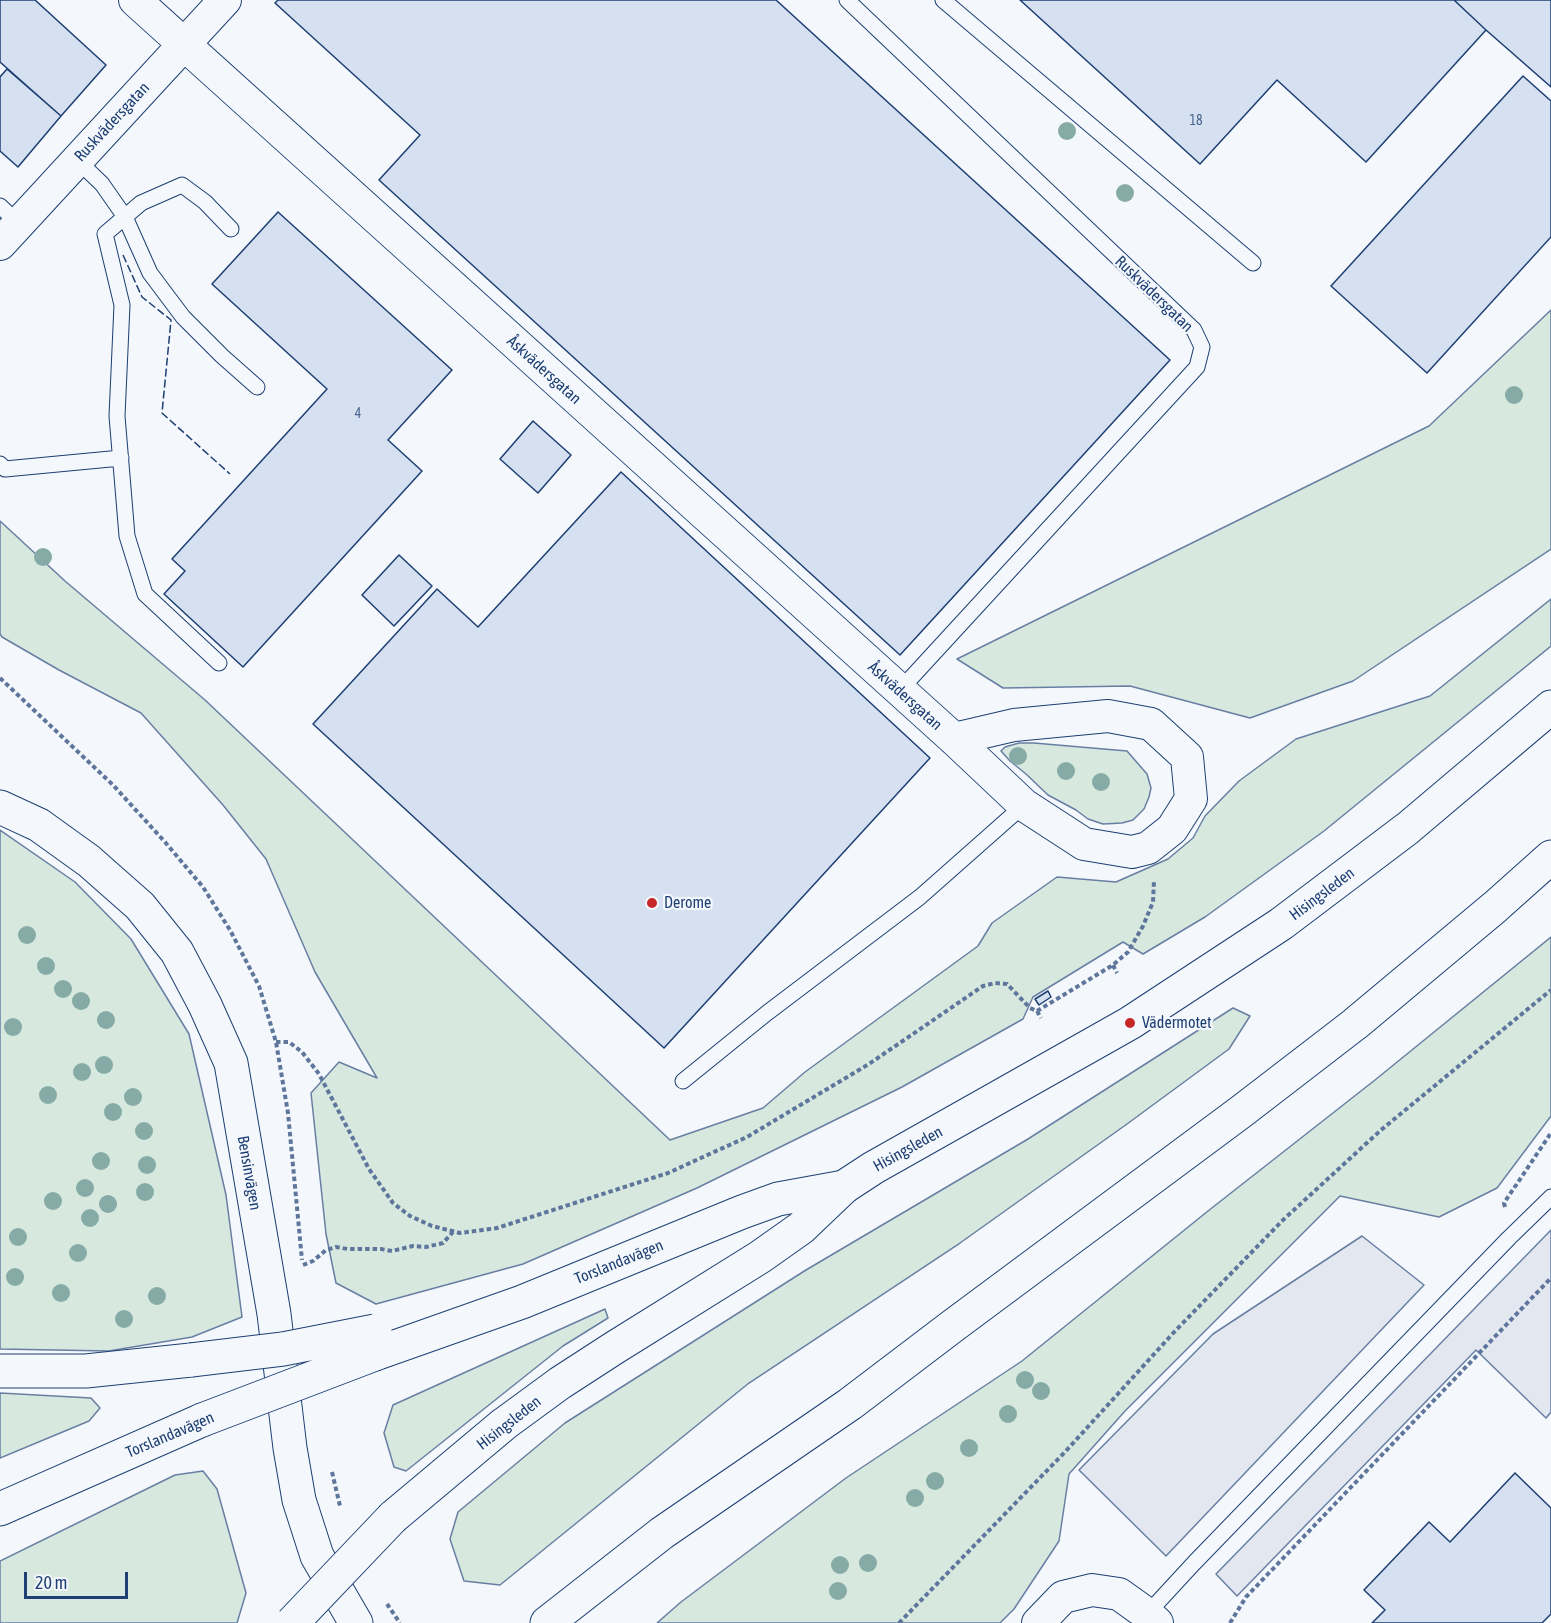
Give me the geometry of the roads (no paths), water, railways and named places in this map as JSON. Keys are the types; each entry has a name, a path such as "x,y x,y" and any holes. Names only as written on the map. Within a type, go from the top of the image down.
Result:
{"main road":[{"name":"Hisingsleden","path":"292,1623 393,1517 504,1424 560,1383 760,1257 801,1228 844,1187 873,1168 1130,1023 1281,924 1408,828 1551,707"},
{"name":"Bensinvägen","path":"0,807 39,825 89,861 140,906 177,952 205,1005 231,1063 274,1314 290,1448 299,1500 317,1556 356,1623"},
{"path":"547,1623 662,1533 850,1404 954,1324 1242,1111 1355,1024 1495,907 1551,856"},
{"name":"Torslandavägen","path":"0,1509 382,1344 522,1302 778,1199 844,1187"},
{"path":"0,1371 86,1371 283,1349 382,1344"}],"street":[{"name":"Åskvädersgatan","path":"135,0 954,739 1024,805 1084,844 1132,852 1148,848 1172,830 1191,798 1187,757 1150,724 1108,716 1014,725 954,739"},
{"name":"Ruskvädersgatan","path":"6,225 77,160 225,0"},
{"path":"1038,1623 1063,1597 1092,1590 1119,1594 1152,1618"}],"lane":[{"name":"Ruskvädersgatan","path":"847,0 1194,330 1203,347 1197,367 899,691"},
{"path":"944,0 1253,263"},
{"path":"77,160 102,184 125,217 150,273 183,317 257,387"},
{"path":"219,663 145,594 127,536 117,416 122,305 105,234 141,203 182,185 206,202 231,228"},
{"path":"0,464 5,468 121,458"},
{"path":"682,1081 767,1013 920,897 1024,805"},
{"path":"1152,1618 1194,1563 1551,1197"}],"place":[{"name":"Derome","path":"652,903"},
{"name":"Vädermotet","path":"1130,1023"}]}
